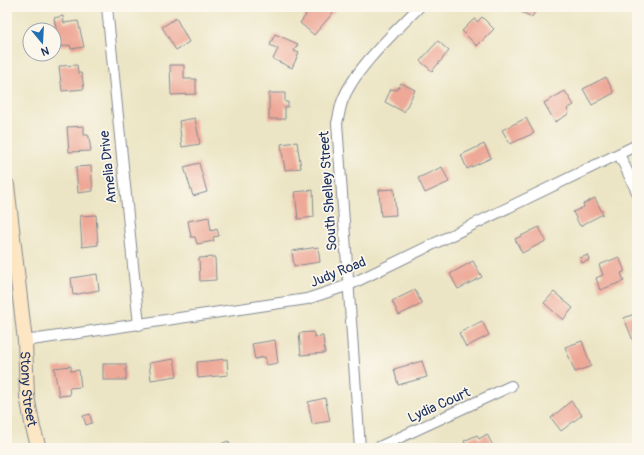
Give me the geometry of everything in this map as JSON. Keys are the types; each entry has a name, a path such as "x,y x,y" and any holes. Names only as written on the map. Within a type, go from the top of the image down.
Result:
{"street":[{"name":"Amelia Drive","path":"107,7 139,325"},
{"name":"South Shelley Street","path":"360,448 337,123 342,102 354,80 381,47 419,7"},
{"name":"Judy Road","path":"25,341 277,305 307,299 349,285 637,145"},
{"path":"620,154 637,192"},
{"name":"Stony Street","path":"7,185 25,341 27,396 33,428 39,448"},
{"name":"Lydia Court","path":"377,448 511,386"}],"building":[{"path":"306,7 337,8 314,35 300,23 306,15 302,12"},
{"path":"521,7 538,7 532,17 519,11"},
{"path":"63,16 64,23 78,21 84,47 71,49 70,45 62,47 62,22 55,22 54,18"},
{"path":"482,17 494,29 477,46 462,31 472,21 475,19 477,22"},
{"path":"176,18 189,42 176,50 162,27"},
{"path":"275,34 298,44 294,51 299,53 292,68 273,59 278,49 270,45"},
{"path":"438,41 449,51 432,71 420,61"},
{"path":"77,65 78,73 81,73 82,75 84,89 62,91 59,66"},
{"path":"170,65 184,65 184,79 196,79 196,94 171,95"},
{"path":"606,77 614,93 592,105 583,89"},
{"path":"401,83 415,90 404,112 385,102 391,89 397,90"},
{"path":"565,91 574,105 567,109 569,112 567,115 555,122 544,103"},
{"path":"269,93 285,93 285,102 288,102 288,107 285,107 285,119 269,119"},
{"path":"195,118 200,144 182,147 179,121"},
{"path":"526,118 534,133 510,144 502,130"},
{"path":"84,126 84,135 88,135 89,137 91,151 69,152 67,127"},
{"path":"297,142 301,168 285,170 281,144"},
{"path":"484,144 491,158 467,169 461,155"},
{"path":"199,163 207,192 193,196 184,167"},
{"path":"91,166 93,191 78,193 76,167"},
{"path":"442,167 449,182 425,193 418,178"},
{"path":"394,189 396,215 381,216 379,190"},
{"path":"313,190 314,217 298,219 295,192"},
{"path":"595,198 603,214 580,226 573,212 584,207 583,204"},
{"path":"96,215 98,245 82,247 80,216"},
{"path":"209,217 211,231 217,229 219,236 213,237 214,241 197,244 195,237 191,237 188,221"},
{"path":"539,227 546,241 522,253 515,239"},
{"path":"318,247 320,262 294,266 292,251"},
{"path":"588,255 590,260 582,263 580,258"},
{"path":"215,257 216,280 200,281 199,258"},
{"path":"619,257 624,269 624,272 621,273 624,281 600,290 596,278 603,275 599,265"},
{"path":"473,261 482,277 458,289 450,274"},
{"path":"97,274 99,290 73,295 71,278"},
{"path":"415,290 422,304 399,315 392,301"},
{"path":"554,292 573,308 563,320 544,303"},
{"path":"637,313 637,342 634,343 624,318"},
{"path":"482,321 489,335 466,347 459,333"},
{"path":"313,332 315,337 323,336 325,353 301,355 299,333"},
{"path":"275,340 278,363 266,365 265,357 255,359 252,344"},
{"path":"582,341 591,366 575,372 565,347"},
{"path":"174,359 177,376 151,380 149,363"},
{"path":"227,359 228,375 198,378 197,362"},
{"path":"422,361 427,377 398,385 394,369"},
{"path":"103,364 126,364 126,380 103,380"},
{"path":"71,366 71,371 79,370 81,387 69,388 70,395 59,396 54,368"},
{"path":"325,398 330,421 312,424 308,402"},
{"path":"571,401 582,415 561,431 551,418"},
{"path":"90,414 92,423 86,425 83,416"},
{"path":"487,434 494,448 467,448 464,441 477,435 479,439"},
{"path":"228,441 232,448 224,448 221,444"}]}
